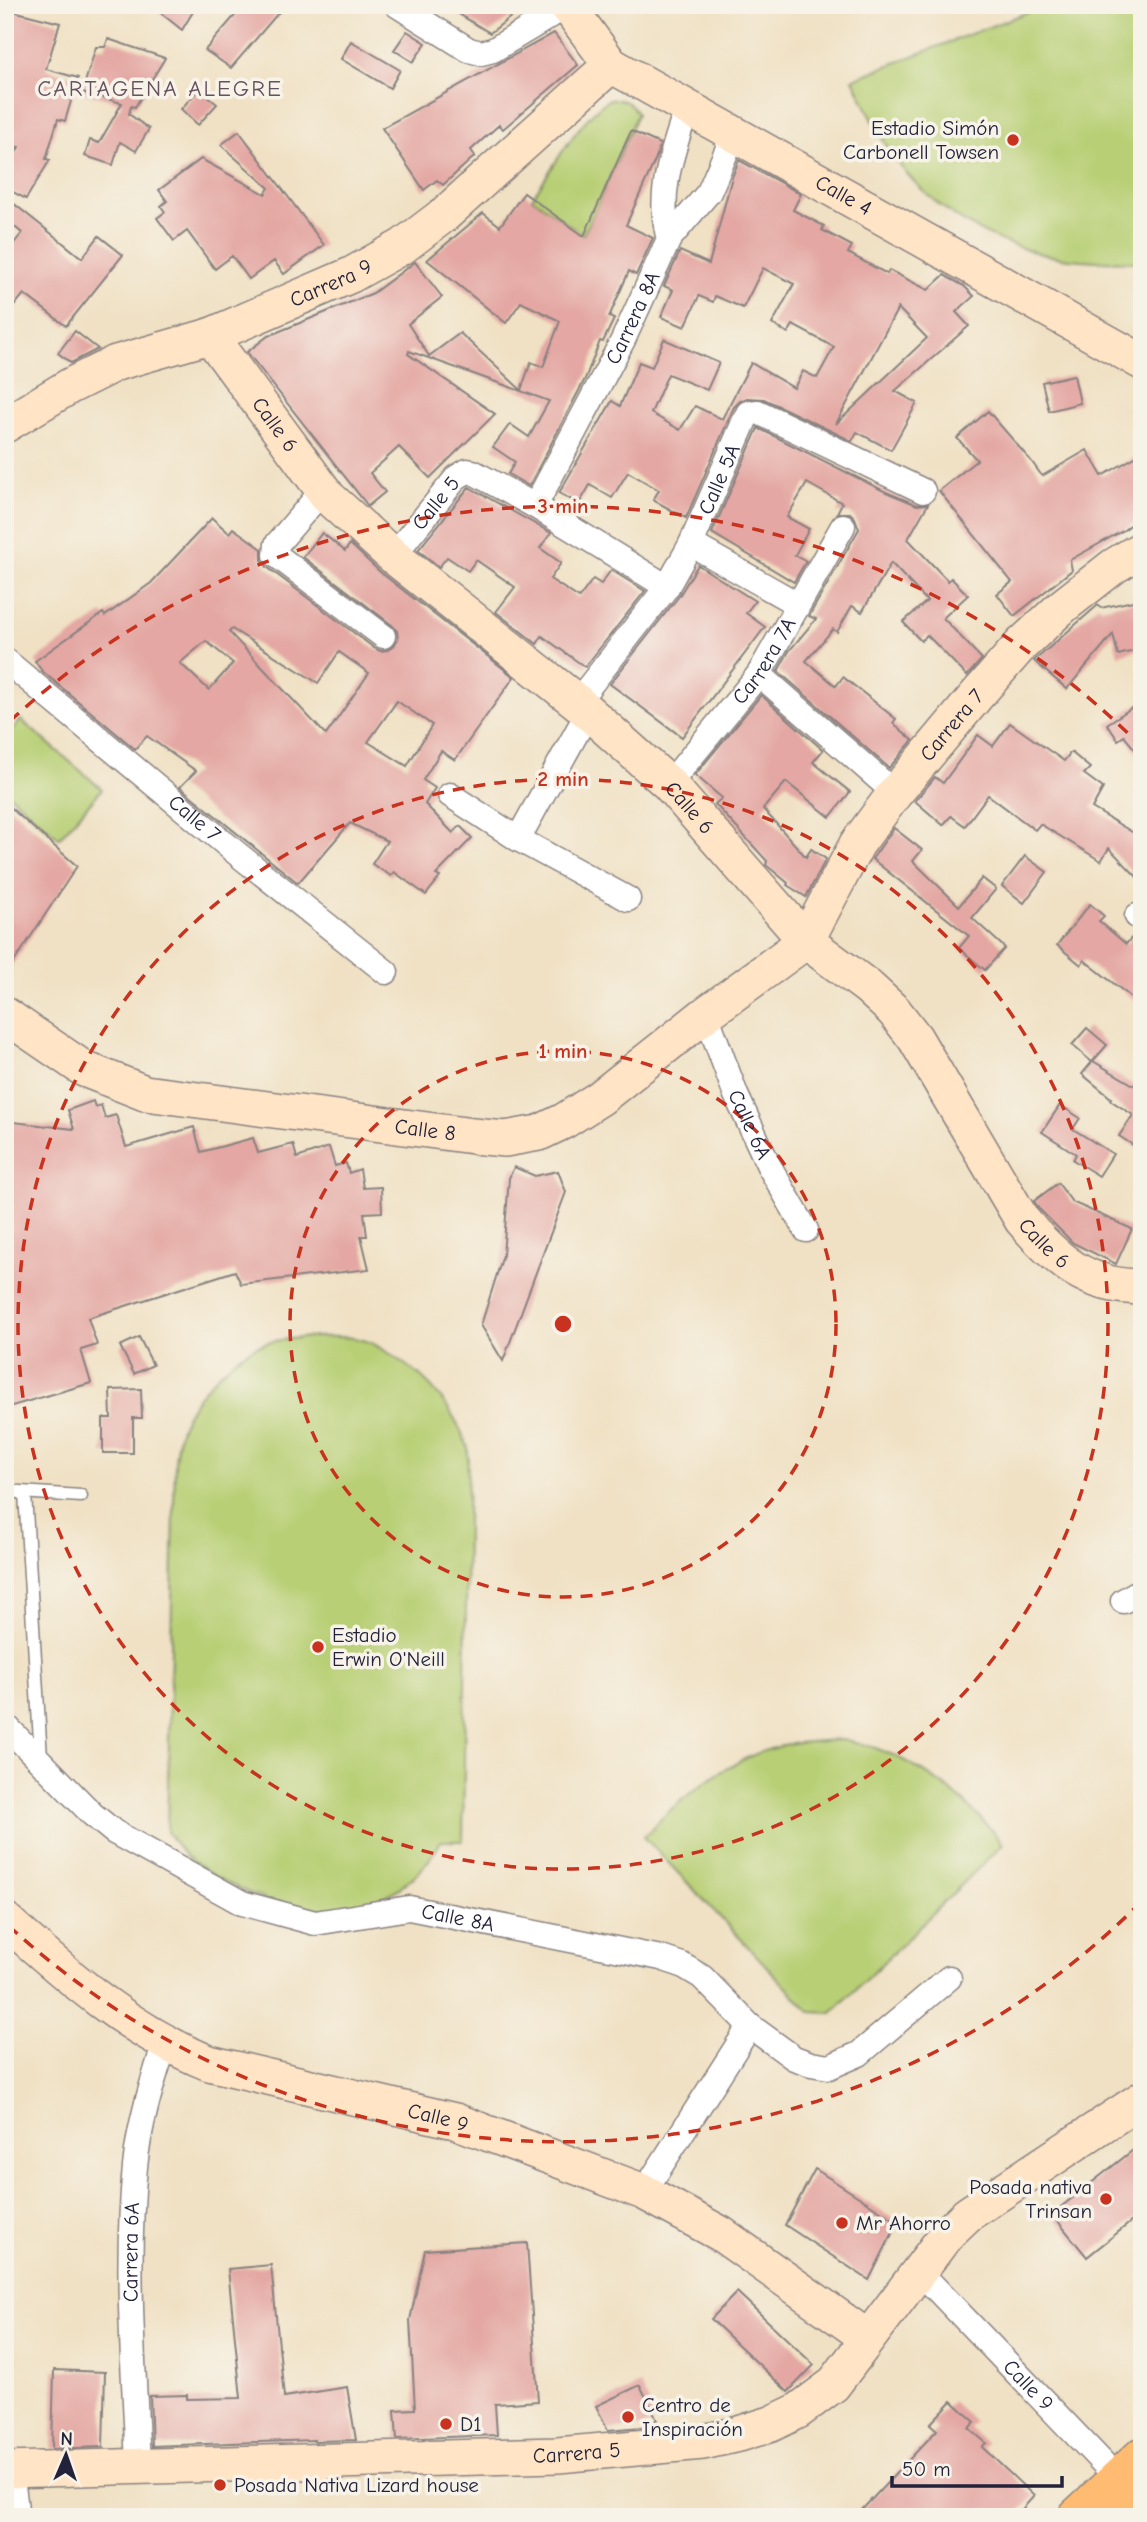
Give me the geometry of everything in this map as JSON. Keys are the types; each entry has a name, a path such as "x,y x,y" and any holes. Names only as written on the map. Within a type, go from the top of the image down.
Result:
{"highway":[{"path":"1077,2517 1132,2489"}],"street":[{"path":"397,5 469,50 481,53 493,50 567,6"},
{"name":"Calle 4","path":"567,6 611,65 1142,362"},
{"name":"Carrera 9","path":"5,425 70,386 116,363 210,336 351,275 403,246 445,215 611,65"},
{"path":"669,239 663,206 666,179 687,108"},
{"name":"Carrera 8A","path":"535,506 623,340 669,239 709,192 734,134"},
{"name":"Calle 6","path":"210,336 329,498 393,556 582,707 669,784 806,941 868,987 894,1011 915,1038 1022,1220 1042,1243 1061,1262 1094,1280 1142,1287"},
{"name":"Calle 5A","path":"518,839 582,707 667,587 691,544 745,417 752,411 758,412 923,491"},
{"name":"Calle 5","path":"393,556 457,477 467,471 479,474 535,506 667,587"},
{"path":"323,490 277,544 276,555 383,636"},
{"name":"Carrera 7A","path":"669,784 759,674 843,526"},
{"path":"691,544 797,604"},
{"name":"Carrera 7","path":"806,941 857,844 895,793 1021,645 1063,606 1114,566 1142,549"},
{"name":"Calle 7","path":"5,660 240,856 386,972"},
{"path":"759,674 895,793"},
{"path":"450,796 518,839 628,899"},
{"name":"Calle 8","path":"5,1015 84,1069 145,1093 505,1139 539,1133 600,1098 706,1014 806,941"},
{"name":"Calle 6A","path":"706,1014 752,1131 806,1230"},
{"name":"Calle 8A","path":"5,1725 92,1814 114,1832 242,1903 315,1923 409,1908 661,1958 702,1976 750,2026 794,2058 811,2064 829,2067 859,2054 949,1978"},
{"name":"Calle 9","path":"5,1920 67,1976 120,2016 165,2043 209,2063 455,2121 644,2192 720,2234 868,2338"},
{"path":"644,2192 750,2026"},
{"name":"Carrera 6A","path":"138,2466 130,2246 135,2165 151,2086 165,2043"},
{"name":"Carrera 5","path":"8,2470 558,2455 703,2442 771,2424 798,2411 833,2385 947,2234 968,2214 1142,2099"},
{"name":"Calle 9","path":"919,2272 1132,2489"},
{"path":"8,2470 17,2517"}],"lane":[{"path":"5,1491 81,1496"},
{"path":"25,1493 42,1763"}],"green space":[{"name":"Estadio Simón Carbonell Towsen","path":"1046,5 1142,5 1142,262 1082,260 1038,253 969,225 929,196 895,159 853,79"},
{"path":"609,99 626,102 637,114 583,235 532,198 576,132"},
{"path":"21,720 102,789 59,838 5,791 5,738"},
{"name":"Estadio Erwin O'Neill","path":"309,1337 363,1340 409,1367 440,1397 456,1421 468,1448 463,1841 441,1841 428,1861 395,1891 376,1900 333,1909 283,1906 232,1885 187,1857 167,1832 175,1461 179,1434 202,1393 240,1356 266,1343"},
{"path":"846,1740 891,1754 934,1778 971,1809 1003,1844 832,2013 810,2012 644,1837 690,1793 748,1758 767,1750 794,1744"}],"building":[{"path":"151,5 197,5 182,30"},
{"path":"244,5 285,5 231,68 205,50"},
{"path":"444,5 526,5 490,33"},
{"path":"5,9 60,23 46,69 78,78 65,121 58,119 46,159 50,160 26,199 5,188 5,173 19,147 5,146"},
{"path":"407,31 426,43 413,62 394,50"},
{"path":"554,33 578,65 503,129 499,125 471,150 475,156 443,185 437,180 424,190 382,128"},
{"path":"108,39 165,58 135,107 131,106 129,114 149,129 136,151 120,142 113,165 85,156 90,140 99,143 122,103 82,92 96,47 105,47"},
{"path":"351,41 400,70 390,88 341,59"},
{"path":"199,89 217,104 198,125 181,109"},
{"path":"239,131 324,245 284,274 274,261 249,279 232,256 215,269 187,231 174,241 157,218 165,212 161,206 167,201 159,190 201,159 265,194 269,188 221,145"},
{"path":"631,131 660,144 626,225 653,238 636,275 629,271 609,317 614,319 603,342 600,341 585,379 529,486 508,474 515,462 493,447 510,424 529,437 549,401 409,351 408,354 495,414 430,478 399,447 370,473 385,492 368,506 247,352 268,336 373,293 415,262 442,297 408,324 429,356 460,333 521,390 531,362 543,367 560,321 521,302 506,323 427,260 483,213 500,226 524,193 584,236"},
{"path":"739,160 801,194 793,210 824,226 822,230 852,246 848,253 887,274 889,270 928,290 944,275 964,286 974,296 956,312 969,326 895,391 917,403 891,450 857,432 852,441 764,399 747,398 734,407 686,518 653,500 659,490 628,472 612,498 590,485 579,504 559,493 612,401 620,406 639,362 652,367 664,339 719,363 707,390 668,374 651,413 680,430 695,406 722,419 751,363 794,388 803,371 817,378 834,347 793,325 788,333 772,324 794,284 763,268 743,308 715,296 713,302 699,296 685,327 661,317 673,290 664,286 680,251 709,264","holes":["898,308 927,338 836,424"]},
{"path":"13,203 82,258 99,236 123,255 66,326 24,294 5,317 5,255 22,233 5,219 5,212"},
{"path":"75,331 98,349 71,363 58,353"},
{"path":"1074,375 1080,403 1049,411 1042,382"},
{"path":"988,411 1042,476 1087,450 1102,476 1142,453 1142,516 1124,530 1070,560 1072,570 1014,616 997,594 1012,582 939,491 977,460 957,438"},
{"path":"758,428 886,492 917,505 928,504 908,539 948,581 951,578 968,595 943,618 982,659 967,676 927,635 921,641 903,622 927,601 891,563 862,612 852,606 837,632 833,629 806,661 836,686 843,677 896,719 893,723 913,740 889,768 778,671 789,651 816,619 809,616 859,529 855,518 850,513 837,513 842,503 807,483 787,517 809,529 795,555 806,561 794,582 712,533"},
{"path":"469,487 551,533 540,548 561,563 550,579 579,598 593,579 601,584 611,570 645,591 585,667 542,636 537,644 496,612 515,587 476,560 468,571 447,557 439,567 418,550"},
{"path":"212,518 229,533 233,528 262,549 262,560 267,567 374,648 380,651 388,650 398,639 397,631 392,625 303,557 322,533 345,551 350,544 380,572 514,677 455,760 441,751 423,780 435,788 425,804 453,833 460,826 472,838 436,875 440,877 426,895 394,872 391,876 372,864 387,841 350,823 298,883 180,787 196,771 147,736 135,749 42,671 35,661 151,583","holes":["232,629 318,683 339,652 369,673 326,735 229,632","206,641 233,663 209,690 180,663","397,701 432,725 407,766 368,742"]},
{"path":"698,565 755,601 746,613 765,627 682,737 610,684 679,596"},
{"path":"1142,599 1142,619 1138,620 1142,649 1118,655 1113,634 1067,689 1034,661 1098,605 1101,608"},
{"path":"761,695 823,750 813,762 850,792 830,817 786,782 763,809 806,857 811,849 826,859 806,897 787,885 788,883 766,865 767,861 715,804 722,798 695,775"},
{"path":"1142,701 1142,758 1124,736 1118,740 1107,724"},
{"path":"1010,723 1064,761 1071,752 1090,768 1084,774 1103,788 1092,808 1142,838 1142,882 1109,848 1101,861 1040,824 1035,830 988,795 965,826 951,816 943,825 915,801 935,777 943,783 978,735 993,746"},
{"path":"5,803 77,866 5,976"},
{"path":"894,828 922,850 913,861 959,906 982,878 996,889 972,918 1005,948 985,970 959,948 969,936 872,859"},
{"path":"1025,856 1047,872 1024,903 1002,886"},
{"path":"1090,904 1104,916 1099,921 1126,944 1142,930 1142,1006 1084,960 1081,965 1057,945"},
{"path":"1087,1028 1107,1045 1093,1061 1142,1090 1142,1151 1119,1136 1133,1115 1110,1100 1111,1098 1082,1074 1092,1062 1072,1045"},
{"path":"93,1101 95,1107 101,1105 105,1118 116,1115 126,1147 194,1127 201,1152 253,1138 258,1153 293,1144 297,1158 329,1147 335,1166 346,1163 349,1173 360,1169 363,1188 381,1187 382,1212 364,1213 367,1236 361,1236 369,1269 241,1284 235,1271 88,1318 97,1345 81,1350 91,1383 5,1408 5,1121 74,1129 68,1110"},
{"path":"1060,1105 1080,1118 1073,1129 1113,1154 1099,1176 1073,1160 1076,1154 1042,1132"},
{"path":"514,1167 535,1176 558,1171 566,1192 503,1361 481,1325 503,1255 509,1178"},
{"path":"1058,1183 1072,1202 1132,1229 1116,1264 1073,1243 1038,1208 1034,1201"},
{"path":"139,1337 153,1365 134,1374 120,1346"},
{"path":"141,1389 142,1418 133,1418 133,1453 103,1453 103,1418 111,1418 110,1390"},
{"path":"1142,2143 1142,2213 1087,2257 1052,2214"},
{"name":"Mr Ahorro","path":"815,2169 898,2222 869,2280 785,2225"},
{"path":"527,2243 538,2401 495,2404 497,2435 397,2439 395,2410 415,2409 410,2320 425,2250"},
{"path":"271,2265 284,2397 347,2387 356,2440 152,2446 150,2396 187,2395 187,2399 241,2398 228,2269"},
{"path":"737,2292 814,2365 788,2392 711,2319"},
{"path":"54,2370 105,2372 103,2447 52,2449"},
{"path":"640,2385 657,2420 642,2427 608,2430 596,2406"},
{"path":"952,2401 975,2422 969,2428 986,2443 982,2447 1034,2496 1015,2517 855,2517 937,2430 930,2424"}],"place":[{"name":"Estadio Simón Carbonell Towsen","path":"1013,140"},
{"name":"Estadio Erwin O'Neill","path":"318,1647"},
{"name":"Posada nativa Trinsan","path":"1106,2199"},
{"name":"Mr Ahorro","path":"842,2223"},
{"name":"Centro de Inspiración","path":"628,2417"},
{"name":"D1","path":"446,2424"},
{"name":"Posada Nativa Lizard house","path":"220,2485"}],"district":[{"name":"CARTAGENA ALEGRE","path":"160,88"}]}
